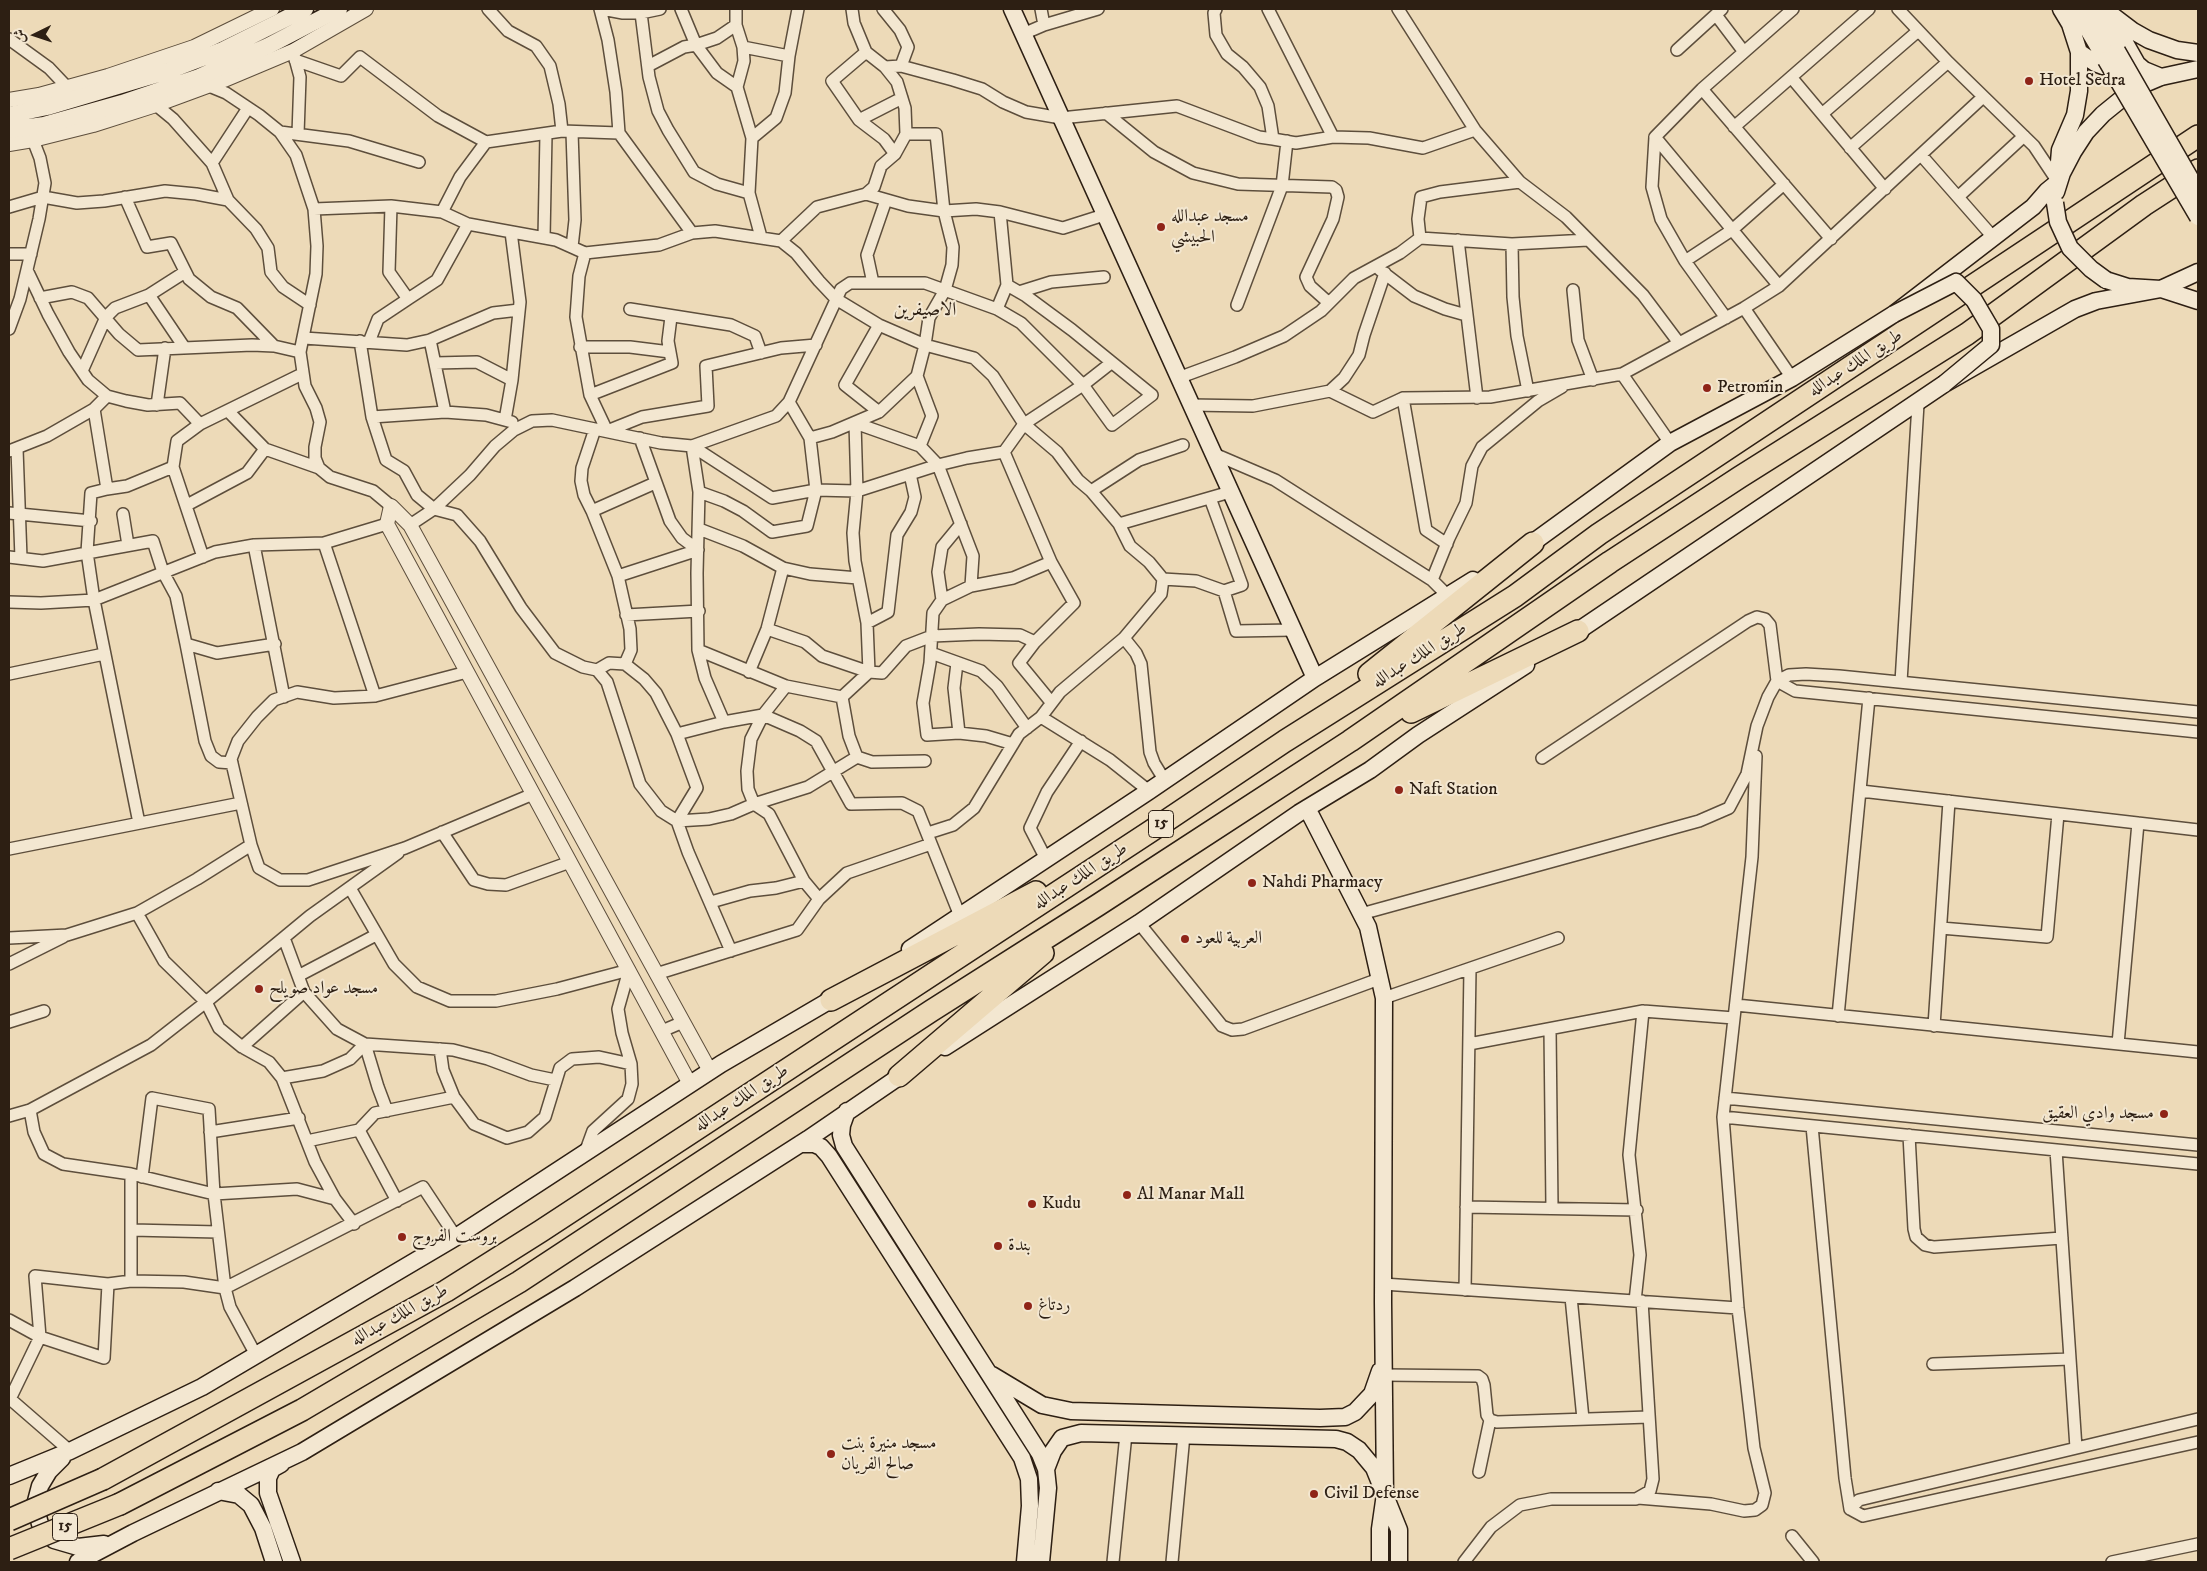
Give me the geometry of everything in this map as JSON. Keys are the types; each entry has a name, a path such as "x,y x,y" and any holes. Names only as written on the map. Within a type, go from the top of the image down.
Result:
{"highway":[{"name":"طريق الملك عبدالله","path":"9,1520 103,1478 446,1291 1151,832 1285,741 1515,596 1599,534 2198,136"},
{"name":"طريق الملك عبدالله","path":"9,1549 120,1504 302,1410 519,1282 931,1010 1098,905 1350,741 1618,556 1967,334 2144,205 2198,170"},
{"path":"1285,741 1533,544"},
{"path":"1350,741 1578,631"},
{"path":"832,1000 1151,832"},
{"path":"899,1076 1098,905"}],"main road":[{"path":"9,130 44,125 119,96 168,72 223,50 305,9"},
{"path":"9,115 119,96 199,77 268,46 339,9"},
{"path":"1012,9 1315,678"},
{"path":"2061,9 2070,24 2079,52 2078,103 2060,150 2058,162 2060,177 2055,203 2058,222 2070,248 2091,269 2106,280 2128,287 2161,289 2198,301"},
{"path":"2076,9 2111,56 2198,192"},
{"path":"2102,10 2111,56 2198,217"},
{"path":"2102,10 2118,29 2137,64 2144,70 2161,77"},
{"path":"2102,10 2149,40 2176,50 2198,53"},
{"path":"2079,52 2095,63 2103,66 2110,64 2118,58 2120,52 2118,29"},
{"path":"1894,314 2033,206 2060,177 2086,132 2103,114 2135,88 2161,77 2198,69"},
{"path":"1944,384 2075,309 2096,301 2161,289 2198,272"},
{"path":"9,1476 70,1451 202,1387 456,1237 710,1071 796,1019 832,1000 1149,791 1315,678 1533,544 1670,443 1792,378 1894,314 1956,282 1974,300 1991,329 1991,344 1918,404 1578,631 1418,735 1370,770 1307,808 1139,922 899,1076 800,1144 575,1288 272,1469 268,1478 268,1493 292,1562"},
{"path":"1307,808 1368,927 1384,998 1383,1284 1385,1494 1380,1529 1380,1562"},
{"path":"847,1111 841,1135 844,1146 1040,1454 1046,1470 1048,1488 1041,1562"},
{"path":"800,1144 814,1144 821,1147 830,1156 1022,1458 1029,1479 1030,1506 1025,1562"},
{"path":"987,1372 1042,1405 1071,1411 1344,1417 1355,1412 1372,1394 1384,1367"},
{"path":"1046,1470 1053,1451 1062,1438 1081,1433 1336,1438 1347,1442 1364,1456 1374,1468 1399,1530 1399,1562"},
{"path":"70,1451 49,1471 40,1486 35,1505 40,1524 54,1540 78,1547 112,1544"},
{"path":"78,1562 218,1491 302,1452"},
{"path":"218,1491 239,1495 251,1504 263,1528 274,1562"}],"street":[{"path":"9,144 93,125 156,105 294,56 366,9"},
{"path":"488,9 508,31 536,46 550,66 567,132 575,220 572,247"},
{"path":"660,9 623,13 601,9 616,92 619,133 692,233"},
{"path":"681,9 696,45 717,73 737,87"},
{"path":"736,9 736,25 744,47 744,62 737,87 752,138 749,193 761,237"},
{"path":"752,138 776,118 785,93 789,56 798,9"},
{"path":"781,241 817,207 866,194 874,187 881,166 895,154 906,134 905,108 897,82 885,67 866,52 854,23 852,9"},
{"path":"883,9 900,30 908,47 901,66"},
{"path":"1042,9 1044,25"},
{"path":"1023,34 1044,25 1098,9"},
{"path":"1216,9 1214,13 1216,35 1227,54 1243,67 1260,87 1268,106 1273,139"},
{"path":"1268,9 1333,137"},
{"path":"1734,126 1869,9"},
{"path":"1898,9 1948,62 2034,146 2060,177"},
{"path":"9,100 68,87 194,47 267,10"},
{"path":"1402,10 1475,130 1520,182 1566,218 1643,295 1679,343"},
{"path":"1726,318 1686,261 1661,219 1652,187 1655,137 1702,89 1788,10"},
{"path":"641,12 648,66 658,112 694,172 717,184 749,193"},
{"path":"1677,50 1719,12 1744,52"},
{"path":"648,66 684,46 696,45 717,38 736,25"},
{"path":"1822,114 1918,31"},
{"path":"9,39 49,68 68,87"},
{"path":"744,47 789,56"},
{"path":"866,52 832,81 859,120 884,138 895,154"},
{"path":"294,56 300,77 298,134"},
{"path":"294,56 341,76 360,57 438,116 486,142 567,132 619,133"},
{"path":"1850,148 1948,62"},
{"path":"885,67 901,66 982,89 1003,102 1026,112 1060,118 1177,106 1259,137 1296,143 1333,137 1369,138 1423,148 1475,130"},
{"path":"1791,77 1885,189"},
{"path":"209,86 248,108 280,132 296,154 314,209 317,246 316,274 300,352 305,386 316,408 320,422 315,448 315,458 319,468"},
{"path":"1702,89 1831,239"},
{"path":"1330,391 1373,412 1403,398 1477,398 1622,374 1744,308 1779,286 1984,97"},
{"path":"859,120 902,98"},
{"path":"156,105 173,119 212,163 228,200 260,236 268,248 271,272 283,287 310,305"},
{"path":"212,163 248,108"},
{"path":"1106,112 1154,152 1193,173 1238,184 1325,186 1336,190 1338,197 1333,219 1306,277 1310,286 1329,303"},
{"path":"280,132 349,141 419,162"},
{"path":"544,238 546,134"},
{"path":"810,438 832,432 879,412 917,376 925,345 929,318 945,290 952,265 953,247 944,211 936,134 906,134"},
{"path":"1958,197 2024,136"},
{"path":"1655,137 1779,286"},
{"path":"9,330 20,299 45,183 40,158 33,140"},
{"path":"1237,305 1282,186 1287,141"},
{"path":"442,212 460,177 486,142"},
{"path":"1921,155 1994,237"},
{"path":"1420,238 1418,219 1421,197 1440,192 1520,182"},
{"path":"1686,261 1732,230 1784,184"},
{"path":"9,207 43,197 77,203 165,191 228,200"},
{"path":"866,194 908,206 944,211 976,209 1000,212 1063,228 1104,215"},
{"path":"126,197 147,247 171,243 189,280 211,297 237,308 274,346"},
{"path":"873,284 867,255 886,200"},
{"path":"314,209 391,206 442,212 468,224 556,240 585,253 659,245 692,233 715,231 781,241 796,253 818,281 836,299 879,325 925,345 974,358 993,376 1024,424 1057,452 1078,480 1091,491 1119,524 1130,546 1149,562 1163,579 1196,581 1224,591 1242,585 1210,498"},
{"path":"391,206 389,272 408,299"},
{"path":"997,309 1007,285 1000,212"},
{"path":"468,224 437,280 378,319 364,341 372,417 386,460 404,471 417,495 434,509 457,515 480,541 521,608 555,653 583,667 597,670 607,682 640,784 661,811 677,821 708,819 731,814 754,804 808,787 857,757"},
{"path":"505,420 512,380 519,310 518,281 511,232"},
{"path":"1178,378 1284,336 1321,311 1354,278 1400,253 1420,238 1512,244 1588,240"},
{"path":"1458,240 1477,398"},
{"path":"1512,244 1516,336 1528,391"},
{"path":"585,253 579,276 576,317 590,395 607,431"},
{"path":"9,254 31,254"},
{"path":"1375,266 1414,296 1445,309 1466,315"},
{"path":"27,270 69,352 88,380 106,396 148,405 180,403 200,424"},
{"path":"82,371 106,317 115,308 149,295 185,272"},
{"path":"1190,405 1253,406 1330,391 1344,378 1360,355 1364,335 1385,273"},
{"path":"1019,292 1051,282 1104,277"},
{"path":"692,446 776,416 790,402 841,289 850,283 925,283 997,309 1021,323 1082,385 1112,425 1152,395 1072,330 1007,285"},
{"path":"1573,290 1578,340 1593,380"},
{"path":"40,298 72,292 88,298 119,334 138,350 184,347 274,346 300,352"},
{"path":"149,295 184,347"},
{"path":"1744,308 1792,378"},
{"path":"630,309 731,325 755,336 761,353"},
{"path":"304,338 407,345 430,340 493,313 519,310"},
{"path":"590,395 672,363 668,341 671,317"},
{"path":"879,325 845,385 879,412"},
{"path":"430,340 445,412"},
{"path":"607,431 642,417 708,406 706,366 781,348 816,344"},
{"path":"580,347 630,346 670,352"},
{"path":"157,404 164,348"},
{"path":"435,363 477,362 512,380"},
{"path":"410,525 434,509 470,475 495,446 514,430 532,422 552,420 640,438 692,446 772,498 816,490 857,491 938,465 1004,452 1024,424 1082,385 1111,362"},
{"path":"203,557 173,467 177,441 200,424 302,374"},
{"path":"1622,374 1670,443"},
{"path":"917,376 932,416 920,446"},
{"path":"1432,580 1466,503 1472,466 1482,447 1538,401 1567,384"},
{"path":"21,558 14,513 13,450 47,436 94,409 106,396"},
{"path":"1403,398 1426,530 1447,544"},
{"path":"699,492 724,501 743,511 772,532 807,526 816,490 810,438 790,402"},
{"path":"1901,682 1918,404"},
{"path":"94,409 107,489"},
{"path":"228,411 265,449 319,468 330,477 373,491 410,525 710,1071"},
{"path":"372,417 445,412 486,415 523,425"},
{"path":"855,423 920,446 938,465 973,556 971,586"},
{"path":"842,697 869,672 867,623 858,578 852,532 857,491 855,423"},
{"path":"595,429 582,468 581,480 584,496 618,576 631,650 625,664"},
{"path":"640,438 670,521 682,538 698,550"},
{"path":"1091,491 1139,460 1183,444"},
{"path":"692,446 699,492 698,650 705,678 724,722"},
{"path":"187,505 247,473 265,449"},
{"path":"1004,452 1051,562 1074,603 1035,642 1020,663 1051,702"},
{"path":"1212,454 1275,480 1432,580 1448,596"},
{"path":"139,823 104,654 87,552 91,521 91,493 127,486 173,467"},
{"path":"867,623 888,612 897,535 911,512 915,497 910,474"},
{"path":"592,511 655,483"},
{"path":"1119,524 1230,492"},
{"path":"391,506 387,524 690,1084"},
{"path":"14,513 91,521"},
{"path":"124,514 128,545"},
{"path":"9,602 42,603 94,600 215,552 254,545 324,543 387,524"},
{"path":"942,600 938,572 942,547 961,524"},
{"path":"699,528 743,546 783,568 810,574 858,578"},
{"path":"9,557 43,561 154,541 163,572 176,596 205,740 211,756 219,762 232,763"},
{"path":"324,543 375,696"},
{"path":"254,545 284,697"},
{"path":"618,576 698,550"},
{"path":"1013,744 986,736 959,733 927,735 923,703 931,653 933,613 942,600 971,586 1013,578 1051,562"},
{"path":"749,672 767,629 783,568"},
{"path":"928,833 953,825 974,808 1019,734 1041,717 1060,692 1124,638 1161,594 1163,579"},
{"path":"1224,591 1236,631 1293,630"},
{"path":"626,614 699,610"},
{"path":"1542,758 1748,621 1757,617 1765,619 1770,625 1777,681"},
{"path":"767,629 805,642 822,656 869,672 882,673 906,646 932,636 1020,635 1035,642"},
{"path":"1124,638 1136,653 1141,664 1150,752 1154,764 1165,780"},
{"path":"186,644 217,653 274,644"},
{"path":"698,650 786,686 842,697"},
{"path":"931,653 981,671 997,686 1027,728"},
{"path":"9,674 104,654"},
{"path":"597,670 610,663 625,664 644,679 656,692 677,734 696,788 677,821 688,852 731,951"},
{"path":"957,663 954,688 959,733"},
{"path":"467,672 375,696 334,698 297,692 274,700 257,717 238,741 231,759 251,845 259,868 280,880 308,880 405,848 534,794"},
{"path":"1361,914 1699,821 1729,808 1747,774 1758,726 1768,697 1777,681 1789,675 1806,674 1901,682 2198,712"},
{"path":"1777,681 1795,691 2198,732"},
{"path":"786,686 763,715 751,739 747,771 748,789 754,804 769,814 804,881 819,898"},
{"path":"842,697 849,736 857,757"},
{"path":"1838,1016 1869,698"},
{"path":"677,734 724,722 763,715 800,731 816,741 851,804 902,803 918,811 960,916"},
{"path":"1041,717 1110,760 1149,791"},
{"path":"1464,1562 1491,1527 1520,1505 1551,1499 1638,1498 1711,1504 1744,1512 1754,1510 1762,1505 1765,1493 1754,1448 1738,1308 1723,1117 1752,856 1758,726"},
{"path":"1046,859 1030,828 1047,792 1081,741"},
{"path":"857,757 872,762 925,761"},
{"path":"1861,791 2198,830"},
{"path":"1934,1026 1949,801"},
{"path":"9,849 241,803"},
{"path":"1941,928 2047,937 2058,814"},
{"path":"2118,1044 2138,823"},
{"path":"442,832 474,880 488,884 506,885 570,862"},
{"path":"656,974 797,930 819,898 847,873 931,844"},
{"path":"9,964 67,935 137,913 197,879 251,845"},
{"path":"9,1116 30,1110 151,1045 284,938 405,848"},
{"path":"711,902 750,891 776,888 804,881"},
{"path":"350,888 394,964 417,987 450,1001 496,1001 557,989 629,970"},
{"path":"137,913 164,961 206,1002 219,1028 242,1047 269,1062 282,1078 315,1162 335,1199 354,1224"},
{"path":"1139,922 1222,1026 1232,1030 1243,1029 1380,979"},
{"path":"9,938 67,935"},
{"path":"298,976 376,935"},
{"path":"284,938 304,992 337,1029 365,1044 453,1050 488,1059 531,1075 555,1080"},
{"path":"1384,998 1558,938"},
{"path":"1465,1290 1470,969"},
{"path":"584,1153 592,1131 628,1098 632,1084 631,1064 622,1033 618,1009 629,970"},
{"path":"242,1047 304,992"},
{"path":"1736,1005 2198,1052"},
{"path":"9,1022 44,1011"},
{"path":"1469,1044 1643,1011 1734,1018"},
{"path":"1638,1498 1650,1492 1653,1479 1639,1301 1640,1255 1629,1155 1643,1011"},
{"path":"662,1031 683,1022"},
{"path":"1550,1028 1552,1208"},
{"path":"282,1078 323,1071 350,1059 365,1044"},
{"path":"365,1044 387,1110"},
{"path":"440,1049 443,1070 454,1097 474,1124 507,1138 528,1132 544,1116 560,1068 572,1059 599,1057 631,1064"},
{"path":"308,1141 359,1130 375,1113 454,1097"},
{"path":"131,1281 132,1230 137,1176 152,1098 209,1109 214,1194 225,1288 230,1307 256,1355"},
{"path":"1725,1098 2198,1145"},
{"path":"30,1110 34,1132 44,1154 63,1164 137,1176 214,1194 297,1188 335,1199"},
{"path":"1723,1117 2198,1164"},
{"path":"210,1132 299,1118"},
{"path":"1812,1126 1844,1469 1850,1509"},
{"path":"359,1130 396,1201"},
{"path":"1908,1136 1914,1229 1916,1237 1925,1245 1934,1247 2062,1238"},
{"path":"2056,1150 2076,1448"},
{"path":"70,1451 10,1399 40,1336 35,1276 108,1284 131,1281 184,1282 225,1288 423,1188 456,1237"},
{"path":"1466,1208 1636,1210"},
{"path":"132,1230 218,1232"},
{"path":"9,1320 40,1336 104,1358 108,1284"},
{"path":"1383,1284 1738,1308"},
{"path":"1571,1297 1584,1420"},
{"path":"1933,1364 2070,1359"},
{"path":"1384,1367 1478,1376 1482,1379 1487,1415 1490,1420 1496,1422 1649,1417"},
{"path":"1850,1509 1859,1500 2198,1419"},
{"path":"1479,1472 1490,1420"},
{"path":"1113,1562 1126,1434"},
{"path":"1172,1562 1184,1435"},
{"path":"1850,1509 1863,1516 2198,1442"},
{"path":"1792,1536 1812,1562"},
{"path":"2112,1562 2154,1558 2198,1544"}],"place":[{"name":"Hotel Sedra","path":"2029,81"},
{"name":"مسجد عبدالله الحبيشي","path":"1161,227"},
{"name":"Petromin","path":"1707,388"},
{"name":"Naft Station","path":"1399,790"},
{"name":"Nahdi Pharmacy","path":"1252,883"},
{"name":"العربية للعود","path":"1185,939"},
{"name":"مسجد عواد صويلح","path":"259,989"},
{"name":"مسجد وادي العقيق","path":"2164,1114"},
{"name":"Al Manar Mall","path":"1127,1195"},
{"name":"Kudu","path":"1032,1204"},
{"name":"بروست الفروج","path":"402,1237"},
{"name":"بندة","path":"998,1246"},
{"name":"ردتاغ","path":"1028,1306"},
{"name":"مسجد منيرة بنت صالح الفريان","path":"831,1454"},
{"name":"Civil Defense","path":"1314,1494"}],"district":[{"name":"الاصيفرين","path":"925,311"}]}
